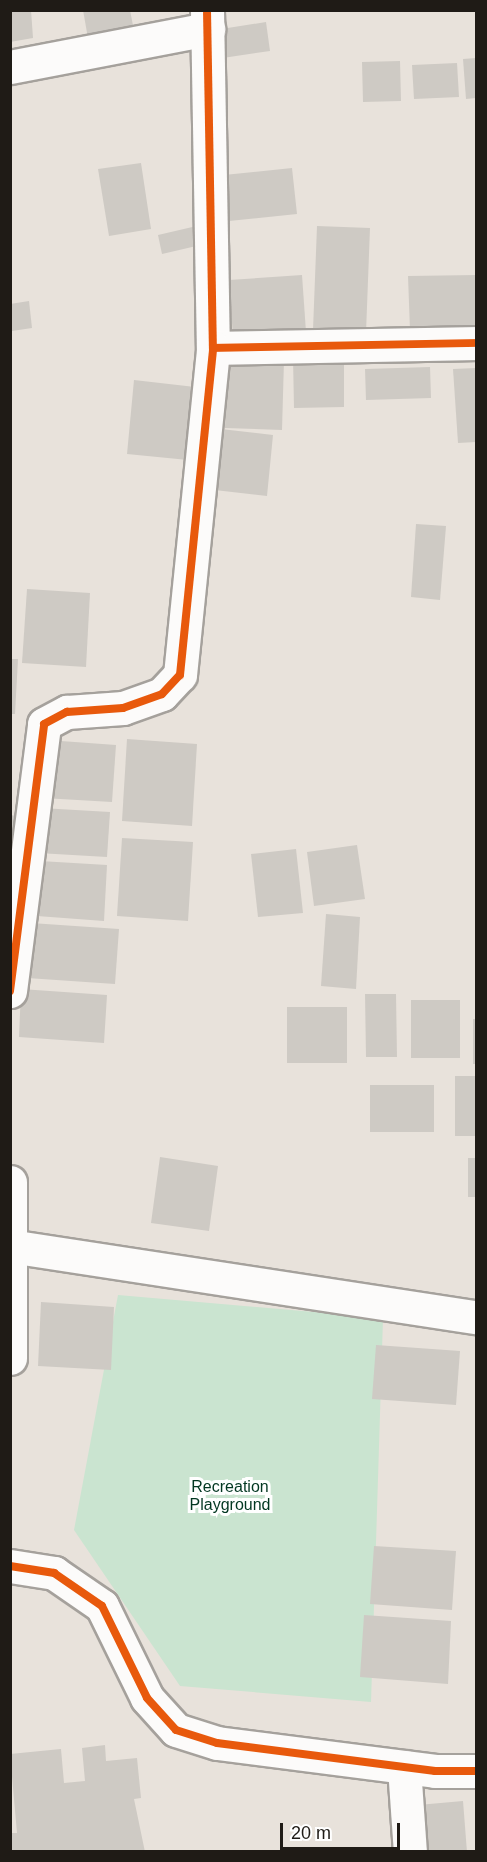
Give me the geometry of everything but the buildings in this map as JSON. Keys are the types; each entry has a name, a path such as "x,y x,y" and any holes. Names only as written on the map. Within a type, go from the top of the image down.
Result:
{"street":[{"path":"10,68 207,20 213,348 180,675 152,698 123,708 67,712 44,724 10,991"},
{"path":"213,348 477,343"},
{"path":"10,1182 12,1246 10,1358"},
{"path":"12,1246 477,1317"},
{"path":"10,1566 54,1572 102,1606 147,1698 176,1730 217,1743 404,1767 477,1771"},
{"path":"404,1767 410,1851"}],"green space":[{"name":"Recreation Playground","path":"118,1295 383,1318 371,1702 180,1686 74,1530"}],"cycle path":[{"path":"207,10 213,348 476,343"},
{"path":"10,991 44,724 67,712 123,708 162,694 180,675 213,348"},
{"path":"10,1566 54,1573 102,1606 147,1698 176,1730 217,1743 435,1771 476,1771"}]}
